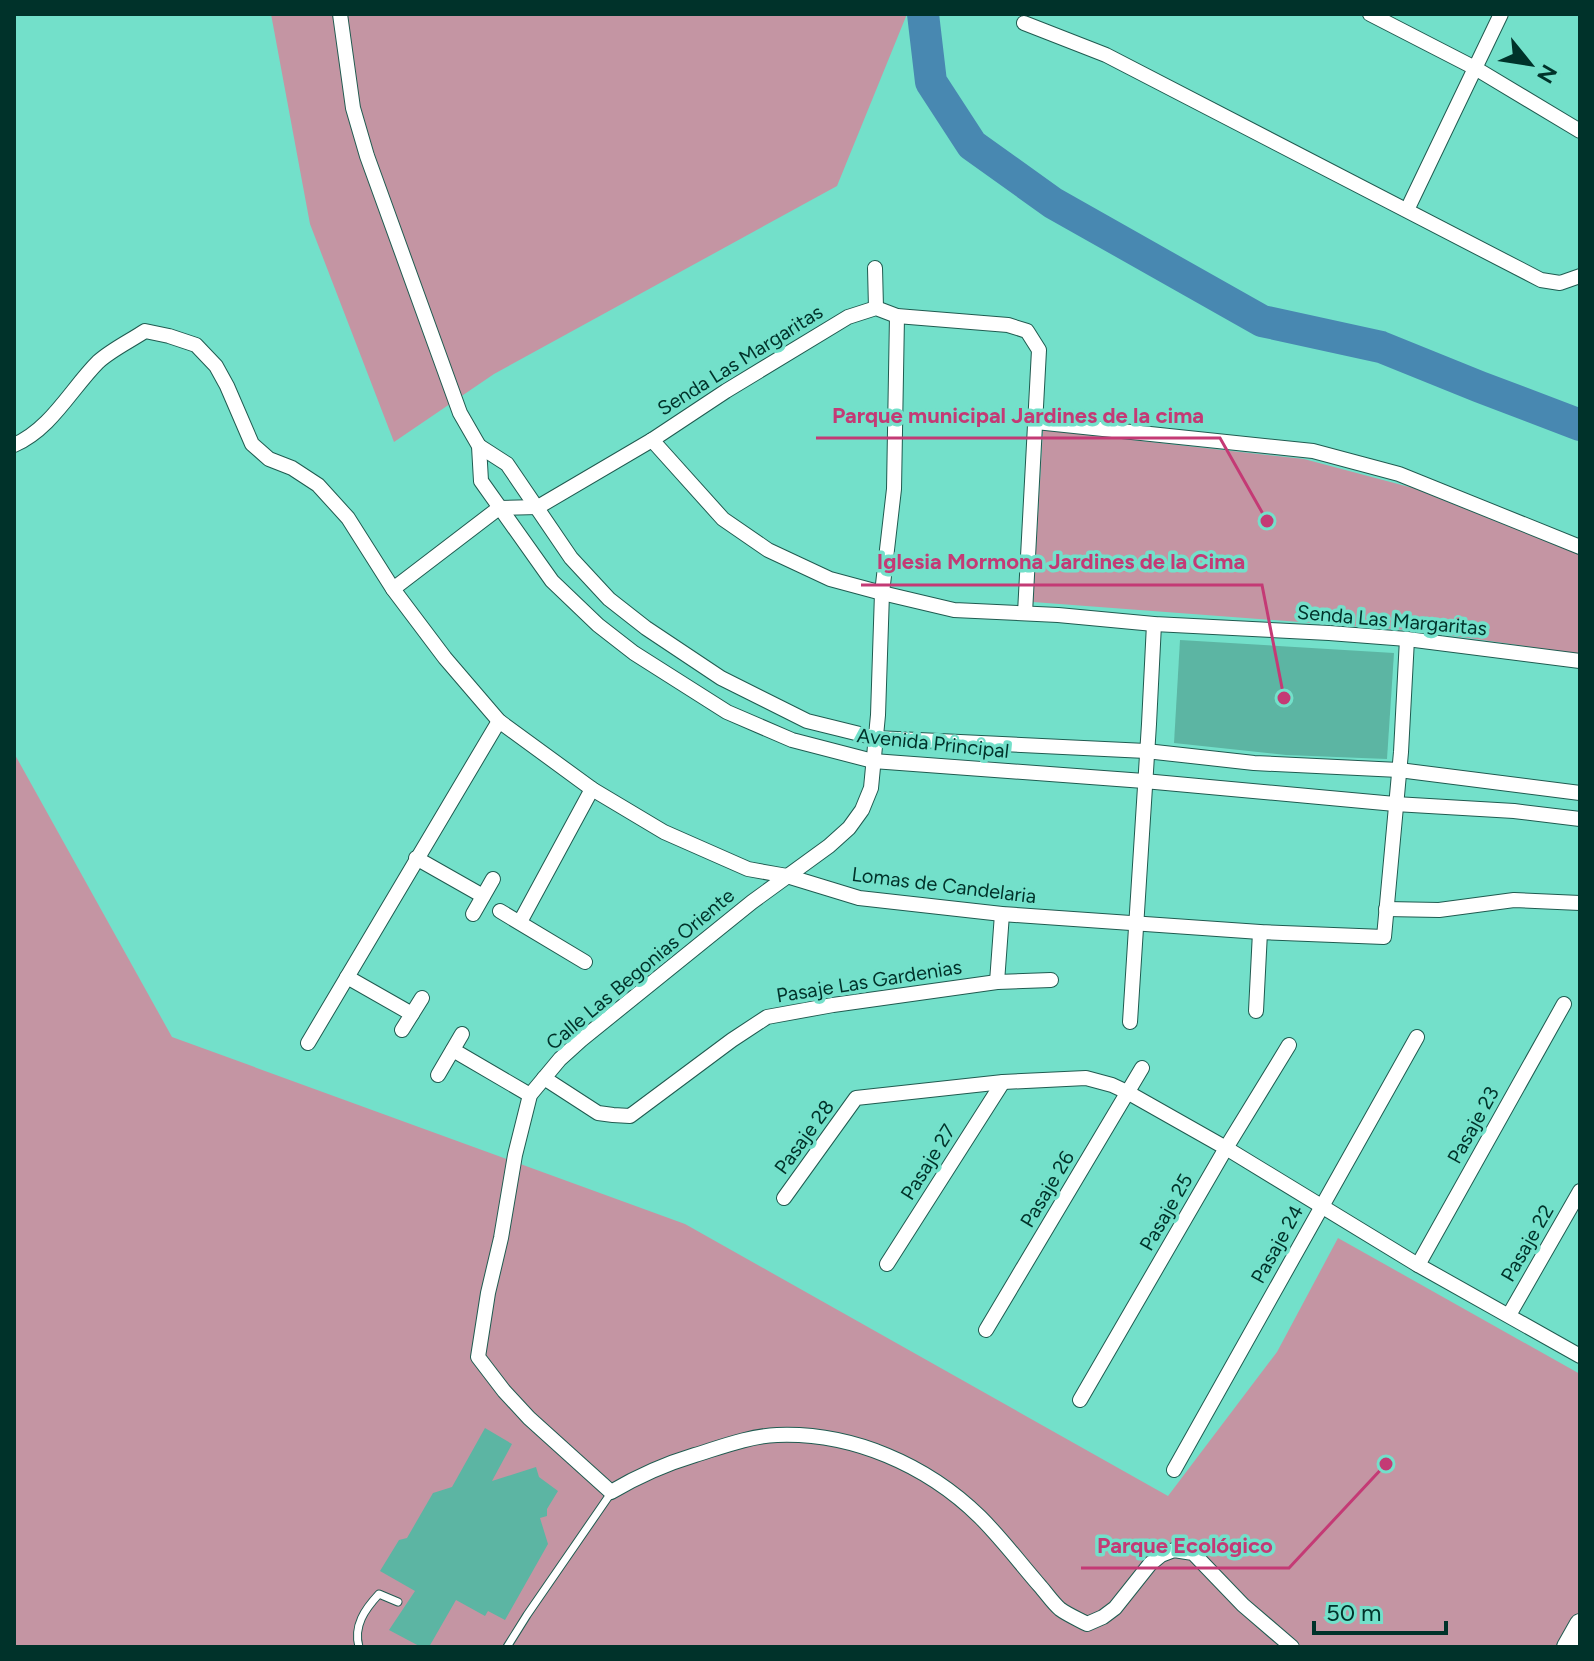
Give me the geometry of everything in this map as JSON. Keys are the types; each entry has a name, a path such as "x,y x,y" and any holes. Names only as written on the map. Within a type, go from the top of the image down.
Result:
{"street":[{"path":"340,14 353,108 367,156 460,413 479,446"},
{"path":"1370,14 1475,68 1580,131"},
{"path":"1407,210 1501,14"},
{"path":"1024,23 1106,55 1541,280 1560,283 1580,276"},
{"path":"875,268 876,308 897,316 1008,325 1027,331 1039,350 1025,613"},
{"name":"Senda Las Margaritas","path":"876,308 848,317 652,440 723,519 768,550 830,579 954,610 1407,639 1580,661"},
{"name":"Calle Las Begonias Oriente","path":"611,1492 529,1418 478,1357 515,1155 530,1095 560,1059 787,876 829,846 849,828 862,810 871,788 876,738 882,593 894,489 897,316"},
{"name":"Lomas de Candelaria","path":"14,445 45,422 99,361 145,331 196,345 216,366 252,444 269,459 292,468 318,485 348,518 393,589 445,658 499,721 592,789 664,832 748,869 787,876 859,898 1002,914 1136,924 1384,937 1407,639"},
{"path":"1036,422 1313,451 1399,474 1580,547"},
{"path":"393,589 499,508 538,507 652,440"},
{"name":"Avenida Principal","path":"479,446 507,464 571,558 609,599 721,678 807,721 876,738 1146,751 1254,763 1399,770 1580,793"},
{"name":"Avenida Principal","path":"479,446 481,481 552,581 598,625 634,653 727,712 792,740 873,761 1514,811 1580,819"},
{"path":"1130,1022 1154,624"},
{"path":"308,1043 499,721"},
{"path":"520,922 592,789"},
{"path":"416,858 483,896"},
{"path":"473,914 493,879"},
{"path":"1386,909 1439,910 1514,900 1580,903"},
{"path":"500,911 585,962"},
{"path":"997,982 1002,914"},
{"path":"1256,1011 1260,932"},
{"path":"347,977 412,1014"},
{"name":"Pasaje Las Gardenias","path":"544,1078 598,1113 630,1116 767,1017 997,982 1051,980"},
{"path":"402,1030 422,998"},
{"name":"Pasaje 23","path":"1418,1265 1564,1004"},
{"path":"438,1075 462,1034"},
{"name":"Pasaje 24","path":"1174,1470 1417,1037"},
{"name":"Pasaje 25","path":"1080,1400 1289,1045"},
{"path":"453,1050 530,1095"},
{"name":"Pasaje 26","path":"986,1330 1142,1068"},
{"path":"1003,1082 1086,1078 1127,1092 1226,1148 1418,1265 1580,1356"},
{"name":"Pasaje 28","path":"784,1198 856,1098 1003,1082"},
{"name":"Pasaje 27","path":"887,1264 1003,1082"},
{"name":"Pasaje 22","path":"1509,1315 1580,1191"},
{"path":"611,1492 671,1463 724,1446 774,1435 818,1436 838,1440 894,1459 951,1491 989,1527 1061,1610 1087,1624 1115,1608 1150,1564 1174,1550 1193,1553 1243,1605 1292,1647"},
{"path":"1567,1647 1580,1624"}],"lane":[{"path":"507,1647 611,1492"},
{"path":"359,1647 355,1636 365,1609 379,1594 398,1602"}],"shaded area":[{"path":"271,14 907,14 837,186 494,374 394,442 310,224"},
{"path":"1043,430 1304,459 1413,488 1580,555 1580,654 1420,631 1033,602"},
{"path":"14,753 172,1037 685,1224 1168,1496 1277,1352 1338,1238 1580,1374 1580,1647 14,1647"}],"building":[{"path":"1180,640 1394,653 1387,759 1286,755 1174,743"},
{"path":"485,1428 512,1444 492,1481 536,1467 539,1477 558,1491 547,1509 547,1516 540,1518 548,1544 505,1620 488,1611 485,1616 456,1600 429,1647 421,1647 389,1630 415,1591 380,1571 399,1540 407,1538 433,1493 452,1487"}],"waterway":[{"path":"923,14 931,82 972,145 1053,203 1262,321 1381,347 1580,425"}],"place":[{"name":"Parque municipal Jardines de la cima","path":"1267,521"},
{"name":"Iglesia Mormona Jardines de la Cima","path":"1284,698"},
{"name":"Parque Ecológico","path":"1386,1464"}]}
